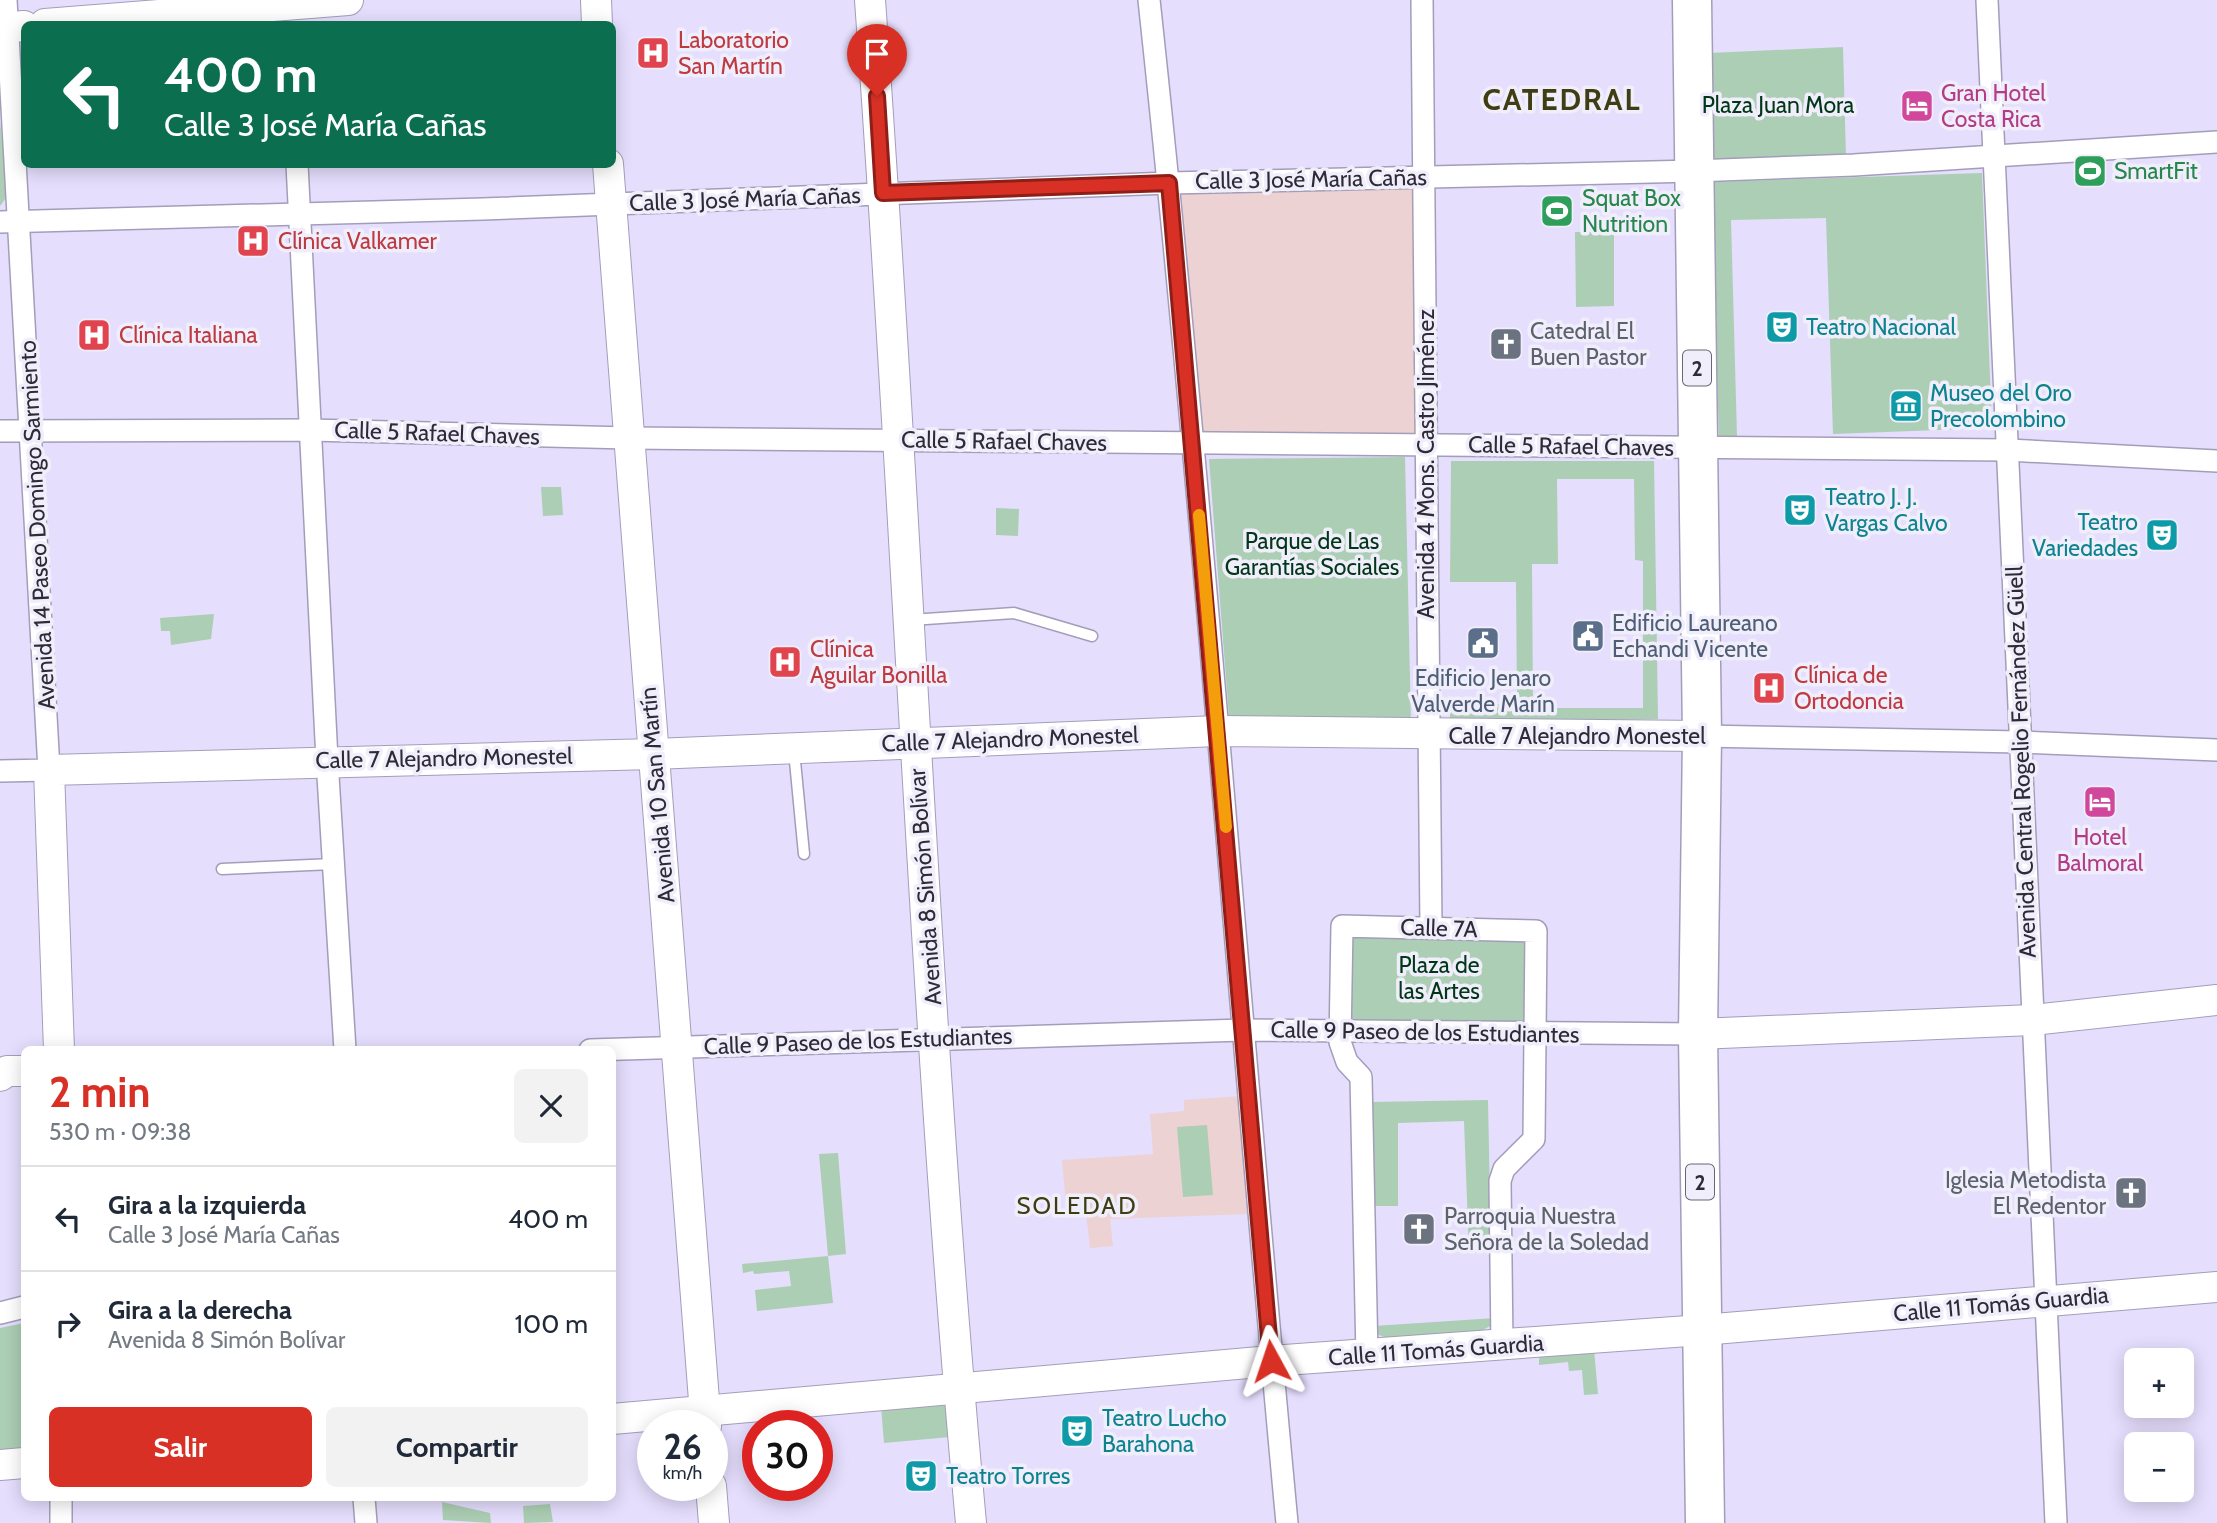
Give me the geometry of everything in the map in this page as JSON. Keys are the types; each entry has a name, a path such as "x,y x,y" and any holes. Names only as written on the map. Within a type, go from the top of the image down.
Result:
{"highway":[{"name":"2","path":"1692,0 1702,736 1698,1034 1705,1523"}],"street":[{"path":"98,21 291,10 348,0"},
{"path":"596,0 597,21"},
{"name":"Avenida 8 Simón Bolívar","path":"870,0 915,743 959,1388 971,1523"},
{"path":"1149,0 1169,183 1219,731 1287,1523"},
{"name":"Avenida 4 Mons. Castro Jiménez","path":"1422,0 1427,735 1431,928"},
{"name":"Avenida Central Rogelio Fernández Güell","path":"1987,0 2056,1523"},
{"name":"Avenida 14 Paseo Domingo Sarmiento","path":"10,20 10,222 32,430 49,770 59,1046"},
{"name":"Calle 3 José María Cañas","path":"10,222 611,205 1169,183 1694,171 2217,142"},
{"path":"297,168 327,760 345,1046"},
{"name":"Avenida 10 San Martín","path":"608,168 705,1410"},
{"name":"Calle 5 Rafael Chaves","path":"0,431 310,430 628,438 2008,450 2217,461"},
{"name":"Calle 7 Alejandro Monestel","path":"0,771 327,760 654,754 1219,731 2021,741 2217,750"},
{"name":"Calle 7A","path":"1340,1032 1342,926 1536,931 1534,1034"},
{"name":"Calle 9 Paseo de los Estudiantes","path":"616,1049 1243,1030 1698,1034 2032,1020 2217,1000"},
{"path":"1340,1032 1342,1051 1362,1077 1367,1356"},
{"path":"1502,1345 1500,1181 1504,1169 1534,1139 1534,1034"},
{"name":"Calle 11 Tomás Guardia","path":"728,1416 959,1388 2217,1287"},
{"path":"0,1313 21,1308"},
{"name":"Calle 11 Tomás Guardia","path":"616,1419 637,1419"},
{"path":"0,1465 21,1463"},
{"path":"61,1501 61,1523"},
{"path":"364,1501 366,1523"},
{"path":"712,1501 714,1523"}],"lane":[{"path":"908,620 1014,613 1092,636"},
{"path":"794,748 804,854"},
{"path":"222,869 334,864"}],"shaded area":[{"path":"1413,183 1415,433 1198,434 1180,189"},
{"path":"1241,1096 1249,1214 1110,1219 1113,1246 1090,1248 1086,1213 1067,1215 1062,1160 1153,1154 1150,1114 1184,1111 1184,1100"}],"green space":[{"name":"Plaza Juan Mora","path":"1843,47 1846,158 1710,164 1709,53"},
{"path":"0,121 8,195 0,206"},
{"path":"1982,173 1992,428 1833,434 1826,218 1731,220 1737,436 1719,437 1711,182"},
{"path":"1575,232 1614,232 1614,306 1576,307"},
{"name":"Parque de Las Garantías Sociales","path":"1405,457 1411,723 1229,717 1209,459"},
{"path":"1451,461 1654,461 1658,719 1450,721 1450,705 1517,704 1516,582 1450,582","holes":["1557,479 1634,479 1635,560 1643,561 1643,708 1533,708 1532,564 1558,564"]},
{"path":"541,487 561,487 563,515 543,516"},
{"path":"996,508 1019,509 1018,536 996,535"},
{"path":"214,614 211,639 171,645 170,631 161,631 160,618"},
{"name":"Plaza de las Artes","path":"1350,931 1530,936 1528,1026 1348,1020"},
{"path":"1488,1100 1491,1253 1469,1253 1464,1121 1398,1123 1398,1206 1370,1206 1371,1102"},
{"path":"1207,1125 1213,1195 1183,1197 1177,1127"},
{"path":"838,1153 846,1254 828,1256 819,1154"},
{"path":"828,1256 833,1303 757,1311 755,1290 791,1286 789,1271 743,1273 742,1264"},
{"path":"1495,1318 1492,1325 1481,1331 1386,1338 1377,1334 1374,1326"},
{"path":"21,1324 21,1454 8,1456 0,1449 0,1328"},
{"path":"1594,1349 1598,1394 1584,1395 1582,1370 1569,1371 1568,1362 1539,1365 1539,1353"},
{"path":"945,1402 950,1437 884,1443 881,1406"},
{"path":"442,1502 490,1513 491,1523 443,1520"},
{"path":"550,1504 553,1522 524,1523 523,1506"}],"slow traffic":[{"path":"1199,515 1226,827"}],"place":[{"name":"Laboratorio San Martín","path":"653,53"},
{"name":"Gran Hotel Costa Rica","path":"1917,106"},
{"name":"SmartFit","path":"2090,171"},
{"name":"Squat Box Nutrition","path":"1557,211"},
{"name":"Clínica Valkamer","path":"253,241"},
{"name":"Teatro Nacional","path":"1782,327"},
{"name":"Clínica Italiana","path":"94,335"},
{"name":"Catedral El Buen Pastor","path":"1506,344"},
{"name":"Museo del Oro Precolombino","path":"1906,406"},
{"name":"Teatro J. J. Vargas Calvo","path":"1800,510"},
{"name":"Teatro Variedades","path":"2162,535"},
{"name":"Edificio Laureano Echandi Vicente","path":"1588,636"},
{"name":"Edificio Jenaro Valverde Marín","path":"1483,643"},
{"name":"Clínica Aguilar Bonilla","path":"785,662"},
{"name":"Clínica de Ortodoncia","path":"1769,688"},
{"name":"Hotel Balmoral","path":"2100,802"},
{"name":"Iglesia Metodista El Redentor","path":"2131,1193"},
{"name":"Parroquia Nuestra Señora de la Soledad","path":"1419,1229"},
{"name":"Teatro Lucho Barahona","path":"1077,1431"},
{"name":"Teatro Torres","path":"921,1476"}],"district":[{"name":"CATEDRAL","path":"1562,99"},
{"name":"SOLEDAD","path":"1077,1205"}],"route":[{"path":"877,96 883,193 1169,183 1219,731 1271,1361"}]}
